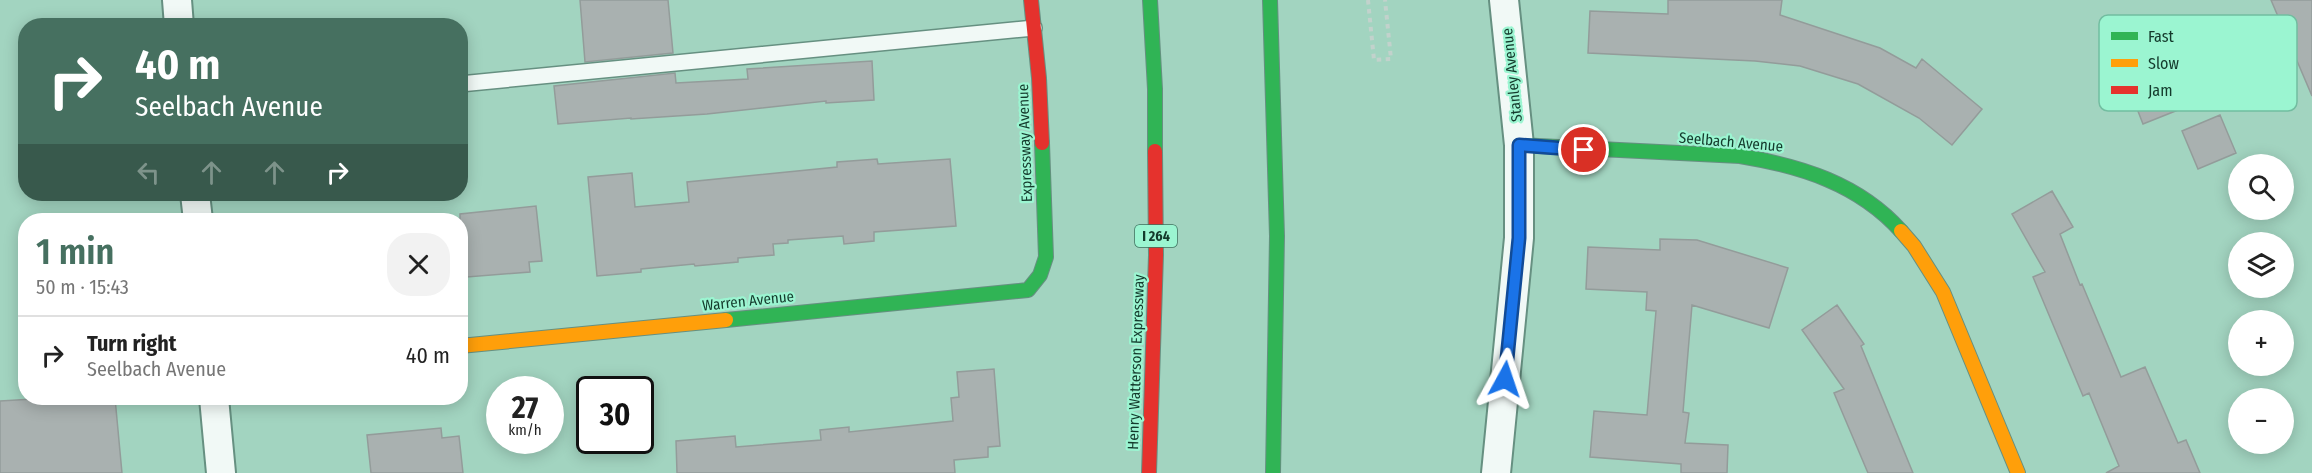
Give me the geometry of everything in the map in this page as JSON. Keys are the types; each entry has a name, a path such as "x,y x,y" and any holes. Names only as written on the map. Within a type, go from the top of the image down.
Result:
{"main road":[{"name":"Expressway Avenue","path":"1031,0 1039,78 1046,257 1044,272 1036,283"},
{"name":"Henry Watterson Expressway","path":"1149,473 1156,255 1155,89 1150,0"},
{"path":"1270,0 1277,199 1277,364 1273,473"},
{"name":"Seelbach Avenue","path":"1519,145 1740,156 1776,160 1841,183 1870,202 1907,236 1932,272 1951,311 2018,473"},
{"name":"Warren Avenue","path":"468,345 1028,290 1036,283"}],"street":[{"path":"177,0 178,18"},
{"name":"Stanley Avenue","path":"1496,473 1519,238 1519,145 1504,0"},
{"path":"215,405 221,473"}],"lane":[{"path":"468,83 1034,28"}],"path":[{"path":"1368,0 1374,60 1391,59 1385,0"}],"building":[{"path":"580,0 668,0 673,53 585,62"},
{"path":"1668,0 1782,0 1780,15 1880,48 1916,68 1922,59 1982,109 1952,145 1919,118 1858,84 1800,66 1755,61 1588,53 1590,11 1668,14"},
{"path":"2271,0 2312,0 2312,96 2297,61 2297,15 2277,15"},
{"path":"872,61 874,100 826,103 826,101 707,114 558,124 554,86 675,73 676,83 748,79 747,69"},
{"path":"2138,111 2176,111 2143,124"},
{"path":"2220,115 2236,153 2228,154 2228,156 2198,169 2182,131"},
{"path":"877,159 878,164 950,159 956,226 874,232 874,241 844,244 843,236 788,240 788,243 773,244 774,255 738,258 738,262 641,269 641,272 597,276 588,177 632,173 635,207 689,202 687,182 837,167 837,162"},
{"path":"2052,191 2073,227 2060,234 2121,377 2145,367 2178,443 2186,440 2200,473 2106,473 2119,466 2089,393 2083,396 2033,277 2045,272 2012,214"},
{"path":"536,206 542,261 529,262 530,272 468,277 468,213"},
{"path":"1660,239 1697,240 1788,268 1769,328 1692,305 1683,412 1689,413 1685,443 1728,445 1727,473 1681,473 1681,464 1590,457 1594,411 1647,415 1656,311 1646,310 1647,292 1586,289 1588,247 1660,250"},
{"path":"1837,305 1864,344 1861,346 1913,473 1868,473 1834,393 1844,389 1802,330"},
{"path":"994,369 1000,446 988,447 988,457 954,460 955,473 677,473 676,441 735,436 736,447 821,440 820,430 849,427 849,432 953,421 951,398 959,397 957,372"},
{"path":"18,400 18,405 116,405 122,473 0,473 0,401"},
{"path":"441,428 442,438 459,436 463,473 371,473 367,435"}],"traffic: fast":[{"path":"1150,0 1155,89 1155,151"},
{"path":"1270,0 1277,236 1273,473"},
{"path":"726,320 1028,290 1040,275 1046,257 1042,143"},
{"path":"1519,145 1740,156 1763,160 1807,172 1848,189 1885,215 1901,231"}],"traffic: slow":[{"path":"1901,231 1914,246 1943,292 2018,473"},
{"path":"468,345 726,320"}],"traffic: jam":[{"path":"1031,0 1039,78 1042,143"},
{"path":"1149,473 1156,255 1155,151"}],"route":[{"path":"1505,379 1519,238 1519,145 1584,150"}]}
